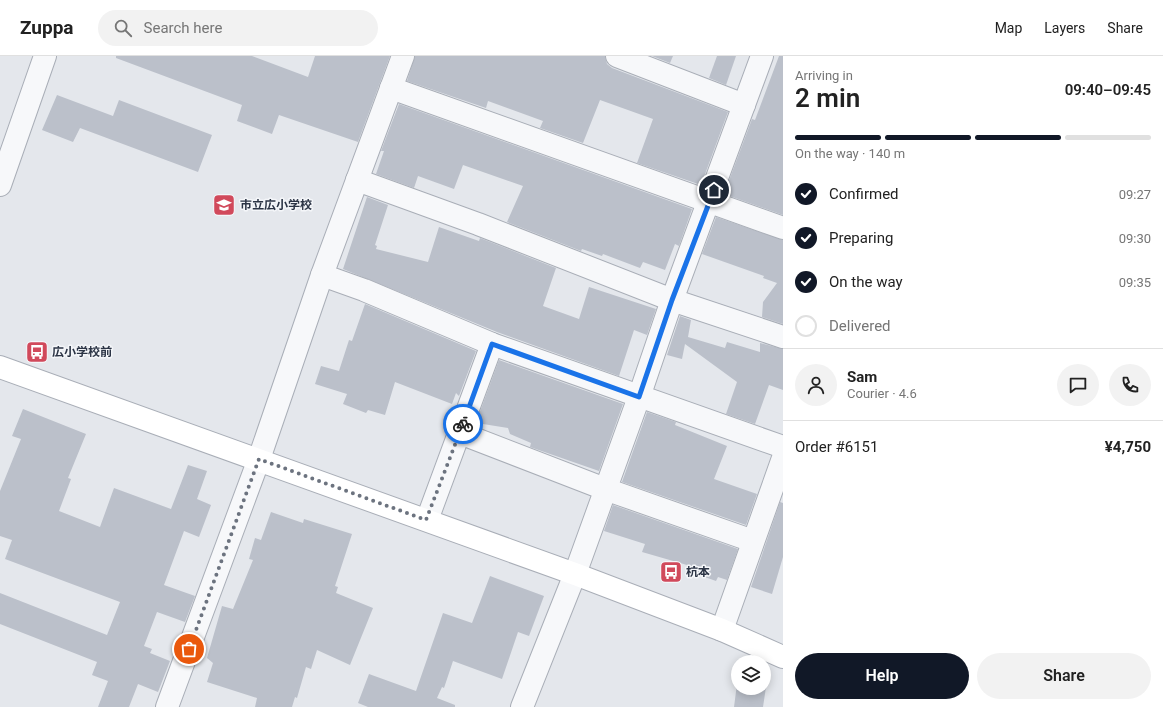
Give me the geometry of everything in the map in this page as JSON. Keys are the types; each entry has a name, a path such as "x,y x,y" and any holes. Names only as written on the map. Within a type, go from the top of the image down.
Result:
{"street":[{"path":"0,186 7,138 45,56"},
{"path":"167,707 259,459 322,275 403,56"},
{"path":"617,56 744,105"},
{"path":"522,707 575,574 639,397 672,300 762,56"},
{"path":"391,88 783,228"},
{"path":"357,180 478,224 672,300 783,337"},
{"path":"322,275 364,290 492,344 783,447"},
{"path":"426,520 460,433 492,344"},
{"path":"0,367 575,574 722,630 783,657"},
{"path":"460,433 605,489 753,541"},
{"path":"722,630 783,458"}],"building":[{"path":"116,56 252,56 308,77 315,56 390,56 358,142 279,115 272,134 237,121 242,105 116,58"},
{"path":"415,56 605,56 607,64 612,68 728,112 701,185 637,163 653,119 600,100 583,143 540,128 543,121 488,101 486,108 407,81"},
{"path":"652,56 673,56 670,63"},
{"path":"717,56 736,56 726,85 709,78"},
{"path":"779,56 783,56 783,215 724,194 752,119 755,120"},
{"path":"57,95 113,116 119,100 212,135 198,172 80,128 73,142 42,130"},
{"path":"399,104 692,209 679,246 675,244 665,270 643,262 640,268 603,254 602,256 582,249 581,251 507,222 523,186 463,165 454,189 418,176 414,188 376,174 384,151 381,151"},
{"path":"367,197 388,205 375,245 377,246 376,249 428,262 439,227 479,241 480,238 556,268 543,306 579,319 589,287 656,309 647,335 634,330 619,376 497,332 343,269"},
{"path":"716,217 783,240 783,324 762,317 763,302 777,283 763,278 764,276 702,254"},
{"path":"365,304 476,351 459,396 456,393 452,404 395,382 385,415 368,410 366,413 343,404 347,394 315,384 321,366 339,371 349,340 352,341"},
{"path":"680,316 691,320 688,337 725,348 727,342 760,352 760,343 783,349 783,390 769,385 755,424 726,414 737,382 685,344 682,359 667,355"},
{"path":"499,360 623,404 599,471 530,447 531,443 510,434 508,428 483,424 478,417"},
{"path":"23,409 86,434 68,478 71,479 59,511 100,527 114,488 171,509 188,465 207,471 197,499 211,505 199,537 184,531 164,585 195,596 185,622 157,612 144,646 152,649 150,653 170,661 158,692 138,684 129,707 98,707 108,681 92,675 97,662 0,624 0,593 107,635 120,602 5,559 12,540 0,536 0,491 21,439 12,436"},
{"path":"647,412 676,422 675,425 727,446 714,479 757,494 746,525 622,482"},
{"path":"780,502 783,503 783,557 772,594 751,587"},
{"path":"613,505 738,549 727,580 718,577 716,581 685,570 687,565 642,552 645,544 604,531"},
{"path":"271,512 303,523 304,519 352,534 335,586 338,587 336,593 373,608 350,665 317,650 311,669 306,667 297,698 295,697 292,707 255,707 257,698 207,682 213,663 207,658 222,606 233,609 253,560 249,559 255,538 261,540"},
{"path":"490,576 544,596 529,636 518,632 502,679 453,661 444,688 442,687 437,698 455,705 455,707 368,707 358,703 369,674 416,691 443,613 472,623"},
{"path":"736,695 765,695 763,707 734,707"}],"way so far":[{"path":"189,649 259,459 426,520 463,424"}],"place":[{"name":"市立広小学校","path":"224,205"},
{"name":"広小学校前","path":"37,352"},
{"name":"杭本","path":"671,572"}],"route":[{"path":"463,424 492,344 639,397 672,300 714,190"}]}
